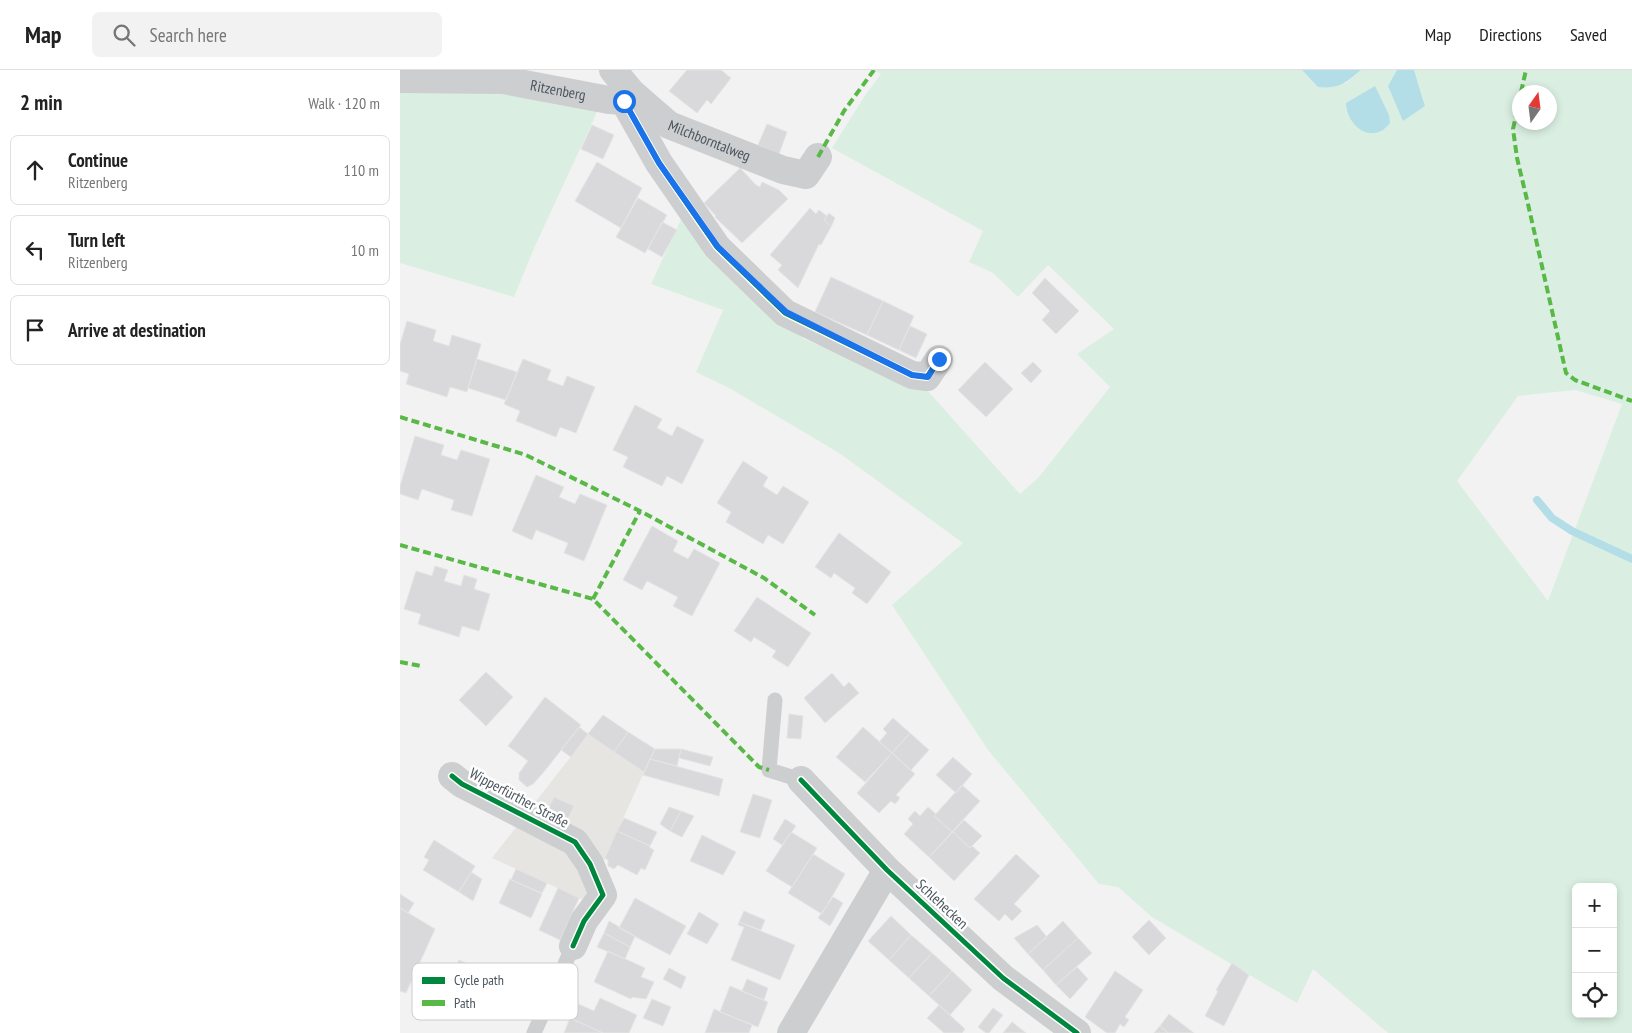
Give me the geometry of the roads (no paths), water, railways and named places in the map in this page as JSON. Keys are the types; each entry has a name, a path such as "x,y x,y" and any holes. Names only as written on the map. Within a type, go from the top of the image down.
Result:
{"street":[{"name":"Milchborntalweg","path":"613,70 628,96 669,125 783,170 806,175 818,157"},
{"name":"Ritzenberg","path":"400,79 503,80 609,100 628,96"},
{"path":"628,96 659,163 718,247 786,312 912,375 928,377 939,359"},
{"name":"Wipperfürther Straße","path":"452,776 462,784 576,842 590,864 603,895 584,921 573,946"},
{"name":"Schlehecken","path":"801,780 887,870 1003,978 1077,1033"},
{"path":"791,1033 887,870"}],"lane":[{"path":"775,700 769,770 801,780"},
{"name":"Wipperfürther Straße","path":"565,963 573,946"},
{"name":"Wipperfürther Straße","path":"534,1033 540,1020"}],"water":[{"path":"1302,70 1361,70 1337,86 1318,87"},
{"path":"1397,70 1414,70 1425,106 1403,121 1388,86"},
{"path":"1375,86 1389,115 1390,123 1381,131 1368,133 1356,126 1352,121 1346,103"}],"waterway":[{"path":"1537,500 1552,518 1572,531 1632,559"}]}
